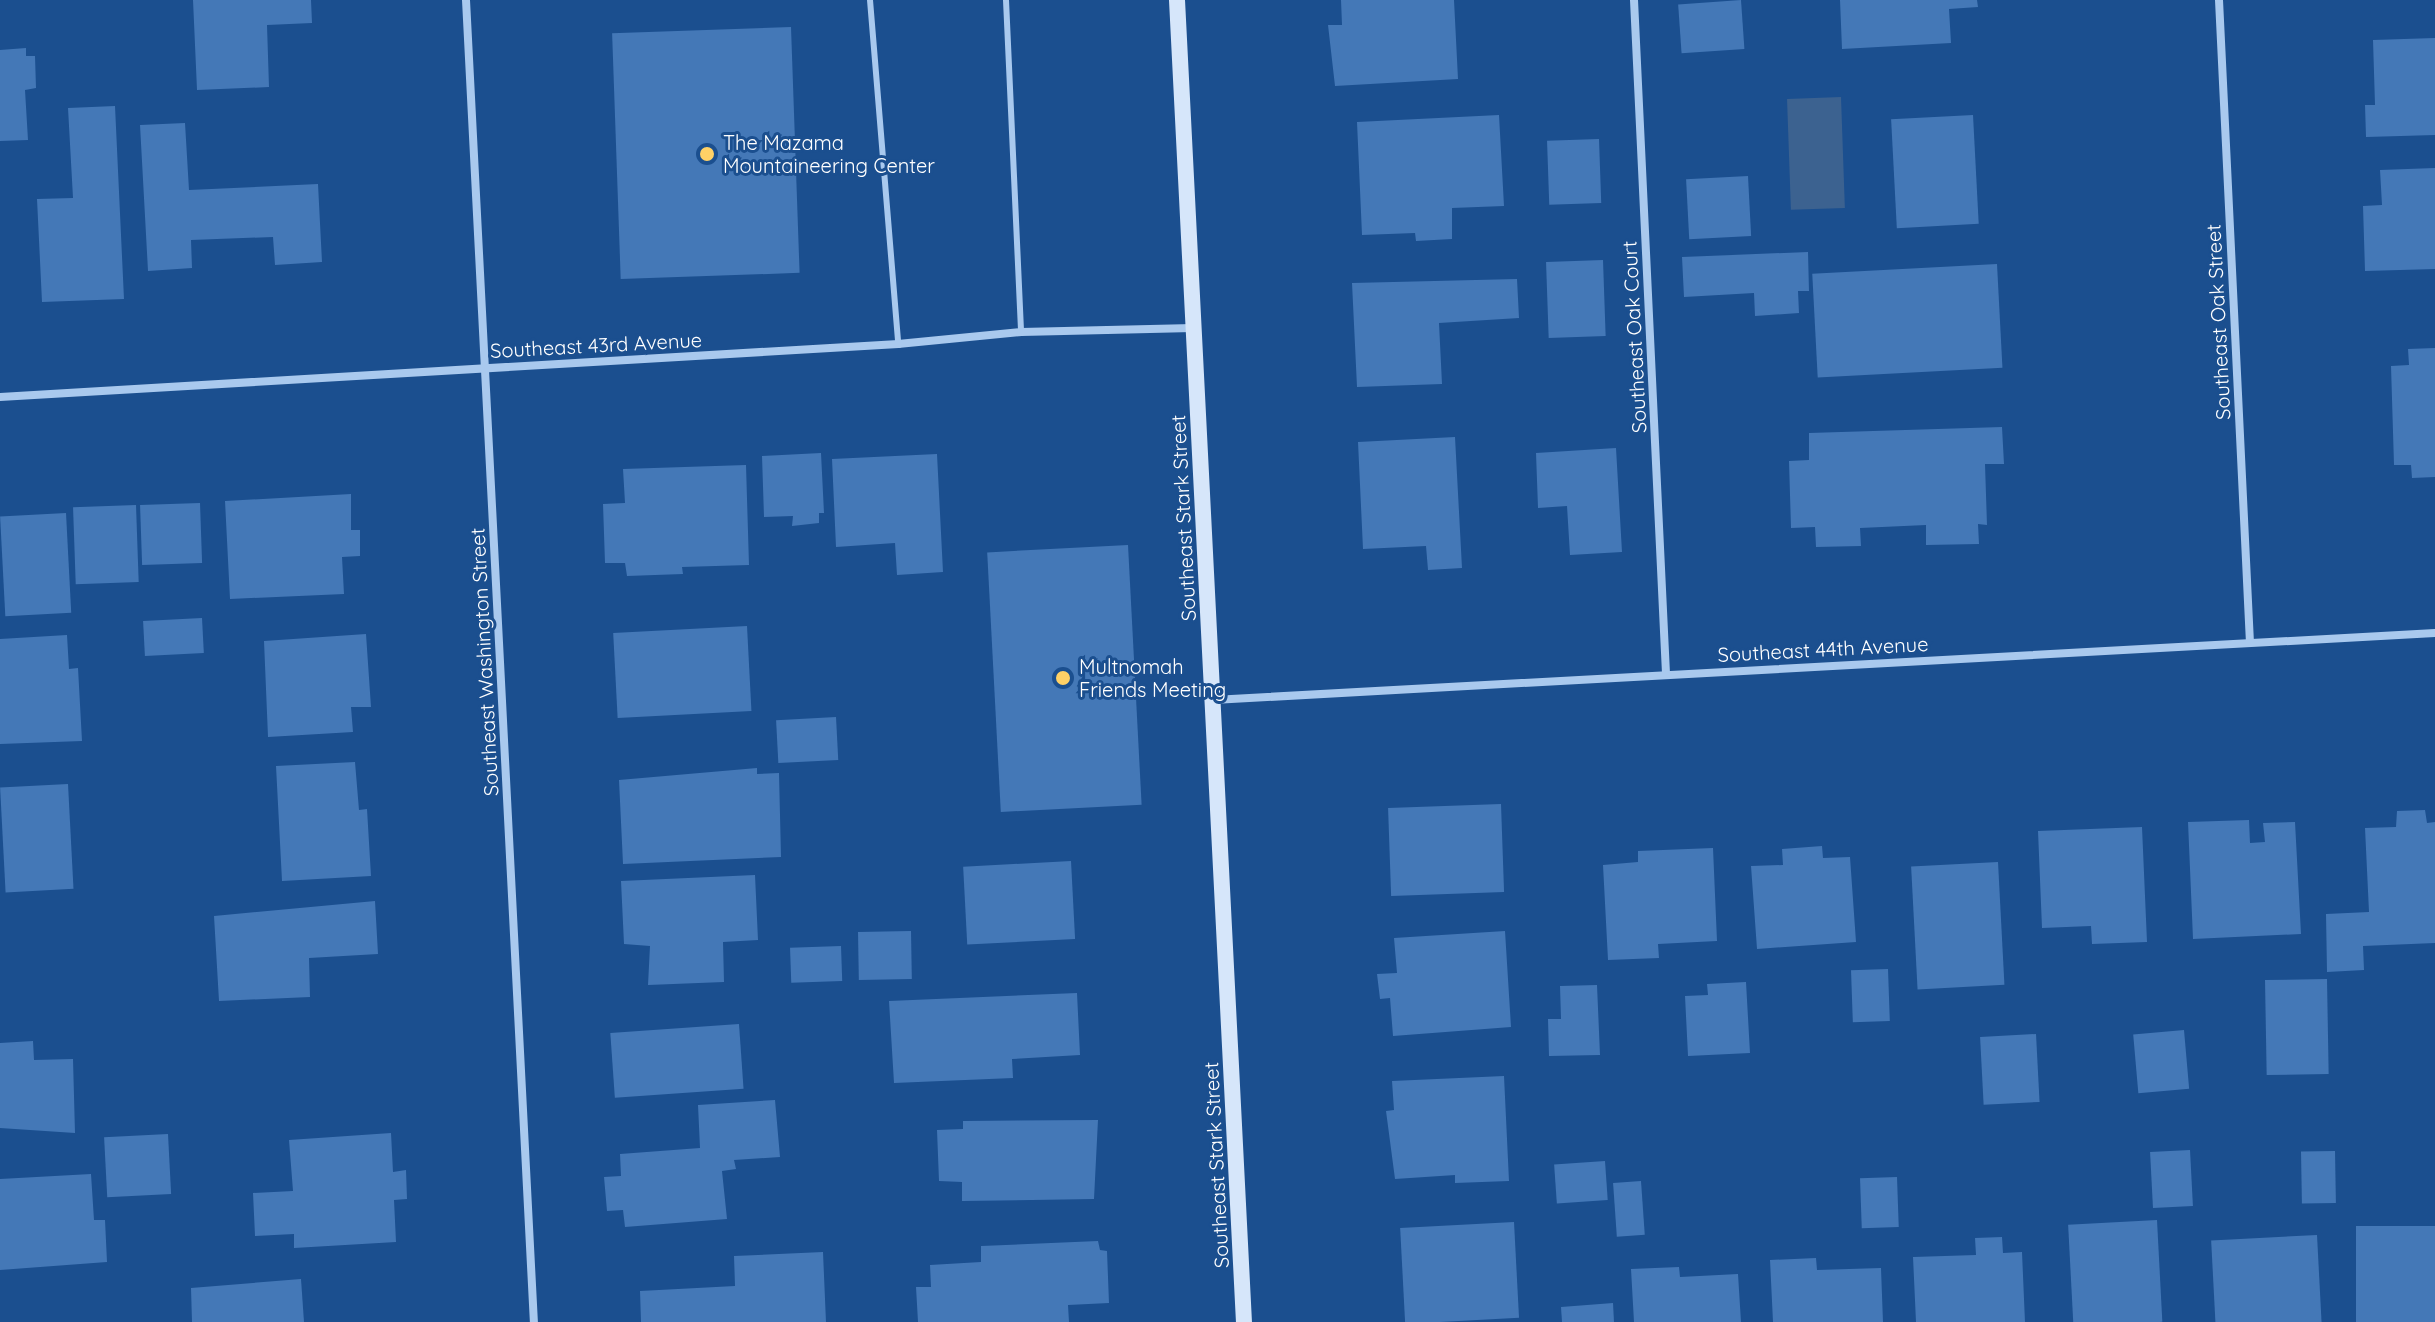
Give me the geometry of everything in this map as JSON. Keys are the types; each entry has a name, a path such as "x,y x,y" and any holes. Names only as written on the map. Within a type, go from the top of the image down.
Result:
{"street":[{"name":"Southeast Washington Street","path":"466,0 534,1322"},
{"name":"Southeast Stark Street","path":"1177,0 1244,1322"},
{"name":"Southeast Oak Court","path":"1634,0 1666,673"},
{"name":"Southeast Oak Street","path":"2219,0 2250,642"},
{"name":"Southeast 43rd Avenue","path":"0,397 898,344 1021,332 1193,328"},
{"name":"Southeast 44th Avenue","path":"1213,700 2435,633"}],"lane":[{"path":"870,0 898,344"},
{"path":"1006,0 1021,332"}],"water":[{"path":"1841,97 1845,208 1791,210 1787,99"}],"building":[{"path":"193,0 311,0 312,23 267,25 269,87 197,90"},
{"path":"1341,0 1454,0 1458,79 1335,86 1328,25 1342,25"},
{"path":"1741,0 1744,49 1682,53 1678,4"},
{"path":"1840,0 1977,0 1978,7 1949,9 1951,43 1842,49"},
{"name":"The Mazama Mountaineering Center","path":"791,27 800,273 621,279 612,33"},
{"path":"2435,38 2435,135 2366,137 2365,105 2375,105 2373,40"},
{"path":"26,48 26,56 35,56 36,88 25,90 28,140 0,141 0,50"},
{"path":"115,106 124,299 42,302 37,199 73,198 68,108"},
{"path":"1499,115 1504,206 1452,208 1452,239 1416,241 1415,233 1362,235 1357,122"},
{"path":"1973,115 1979,224 1897,228 1891,119"},
{"path":"185,123 189,190 318,184 322,262 275,265 273,237 191,240 192,268 148,271 140,125"},
{"path":"1599,139 1601,203 1549,205 1547,141"},
{"path":"2435,168 2435,269 2365,271 2363,206 2382,205 2380,170"},
{"path":"1748,176 1751,236 1689,239 1686,179"},
{"path":"1808,252 1809,291 1798,291 1799,313 1755,316 1754,293 1684,297 1682,257"},
{"path":"1603,260 1606,336 1549,338 1546,262"},
{"path":"1997,264 2002,368 1818,378 1812,274"},
{"path":"1517,279 1519,318 1439,323 1442,384 1357,387 1352,283"},
{"path":"2435,348 2435,477 2412,478 2411,465 2394,465 2391,366 2409,365 2408,349"},
{"path":"2002,427 2004,464 1985,464 1987,525 1978,524 1979,544 1926,545 1926,525 1860,528 1861,546 1816,547 1815,527 1791,528 1789,461 1809,460 1809,433"},
{"path":"1455,437 1462,568 1428,570 1426,546 1363,549 1358,442"},
{"path":"1616,448 1622,552 1570,555 1567,506 1538,508 1536,453"},
{"path":"821,453 824,513 819,513 819,523 792,526 793,516 764,517 762,456"},
{"path":"937,454 943,572 897,575 895,543 836,547 832,459"},
{"path":"746,465 749,565 682,567 683,574 627,576 625,563 605,563 603,504 625,503 623,469"},
{"path":"351,494 351,530 360,530 360,556 342,557 344,594 230,599 225,501"},
{"path":"200,503 202,563 142,565 140,505"},
{"path":"136,505 139,582 76,584 73,507"},
{"path":"66,513 71,613 5,616 0,516"},
{"name":"Multnomah Friends Meeting","path":"1128,545 1142,805 1001,812 987,552"},
{"path":"202,618 204,653 145,656 143,621"},
{"path":"747,626 751,711 618,718 613,633"},
{"path":"366,634 371,707 351,707 353,732 268,737 264,641"},
{"path":"67,635 69,669 78,668 82,741 0,744 0,639"},
{"path":"836,717 838,760 778,763 776,720"},
{"path":"355,762 359,810 367,809 371,876 282,881 276,766"},
{"path":"757,768 757,774 779,773 781,857 623,864 619,780"},
{"path":"68,784 73,889 6,892 0,788"},
{"path":"1501,804 1504,892 1391,896 1388,808"},
{"path":"2425,810 2427,823 2435,822 2435,943 2363,946 2364,970 2327,972 2326,914 2369,912 2365,828 2396,827 2397,811"},
{"path":"2249,820 2250,843 2265,842 2263,823 2295,822 2301,934 2193,939 2188,822"},
{"path":"2142,827 2147,942 2092,944 2091,926 2042,928 2038,831"},
{"path":"1822,846 1823,858 1850,857 1856,942 1757,949 1751,866 1783,865 1782,849"},
{"path":"1713,848 1717,941 1658,944 1659,958 1608,960 1603,865 1638,862 1638,851"},
{"path":"1071,861 1075,939 967,945 963,867"},
{"path":"1998,862 2004,985 1918,989 1911,867"},
{"path":"755,875 758,940 723,942 724,982 648,985 650,946 624,944 621,881"},
{"path":"375,901 378,954 309,958 310,997 219,1001 214,916"},
{"path":"911,931 912,979 859,980 858,932"},
{"path":"1505,931 1511,1027 1393,1036 1390,998 1380,999 1377,974 1397,973 1394,938"},
{"path":"841,946 842,981 791,983 790,948"},
{"path":"1888,969 1890,1021 1853,1022 1851,970"},
{"path":"2327,979 2329,1074 2267,1075 2265,980"},
{"path":"1746,982 1750,1053 1688,1056 1685,996 1708,995 1707,984"},
{"path":"1597,985 1600,1055 1549,1056 1548,1019 1561,1019 1560,986"},
{"path":"1077,993 1080,1055 1012,1059 1013,1078 894,1083 889,1001"},
{"path":"739,1024 744,1089 615,1098 610,1033"},
{"path":"2184,1030 2189,1089 2138,1093 2133,1034"},
{"path":"2036,1034 2040,1102 1984,1105 1980,1037"},
{"path":"33,1041 34,1060 73,1059 75,1133 0,1128 0,1043"},
{"path":"1504,1076 1509,1181 1455,1183 1455,1175 1395,1179 1386,1111 1394,1110 1392,1081"},
{"path":"775,1100 780,1157 734,1160 736,1169 722,1171 727,1219 625,1227 623,1210 607,1211 604,1177 621,1176 620,1154 700,1148 698,1105"},
{"path":"1098,1120 1094,1199 962,1201 962,1182 939,1181 937,1130 963,1129 963,1121"},
{"path":"391,1133 393,1172 406,1170 407,1199 394,1200 396,1242 294,1248 294,1234 255,1236 253,1193 293,1191 289,1140"},
{"path":"168,1134 171,1194 107,1197 104,1137"},
{"path":"2190,1150 2193,1206 2153,1208 2150,1152"},
{"path":"2335,1151 2336,1203 2302,1204 2301,1152"},
{"path":"1605,1161 1608,1200 1557,1203 1554,1165"},
{"path":"91,1174 94,1220 105,1220 107,1262 0,1270 0,1179"},
{"path":"1897,1177 1899,1227 1862,1228 1860,1178"},
{"path":"1641,1181 1645,1235 1617,1237 1613,1183"},
{"path":"2157,1220 2162,1322 2073,1322 2068,1225"},
{"path":"1514,1222 1519,1318 1405,1322 1400,1228"},
{"path":"2356,1226 2435,1226 2435,1322 2356,1322"},
{"path":"2317,1235 2322,1322 2215,1322 2211,1241"},
{"path":"2002,1237 2003,1253 2022,1252 2025,1322 1916,1322 1913,1257 1976,1255 1975,1238"},
{"path":"1098,1241 1100,1250 1107,1251 1109,1303 1068,1305 1069,1322 918,1322 916,1287 931,1287 930,1265 981,1262 981,1246"},
{"path":"823,1252 826,1322 641,1322 640,1291 735,1286 734,1256"},
{"path":"1816,1258 1817,1270 1881,1268 1883,1322 1773,1322 1770,1260"},
{"path":"1679,1267 1680,1277 1738,1274 1741,1322 1634,1322 1631,1269"},
{"path":"301,1279 304,1322 192,1322 191,1288"},
{"path":"1613,1303 1614,1322 1562,1322 1561,1307"}],"place":[{"name":"The Mazama Mountaineering Center","path":"707,154"},
{"name":"Multnomah Friends Meeting","path":"1063,678"}]}
